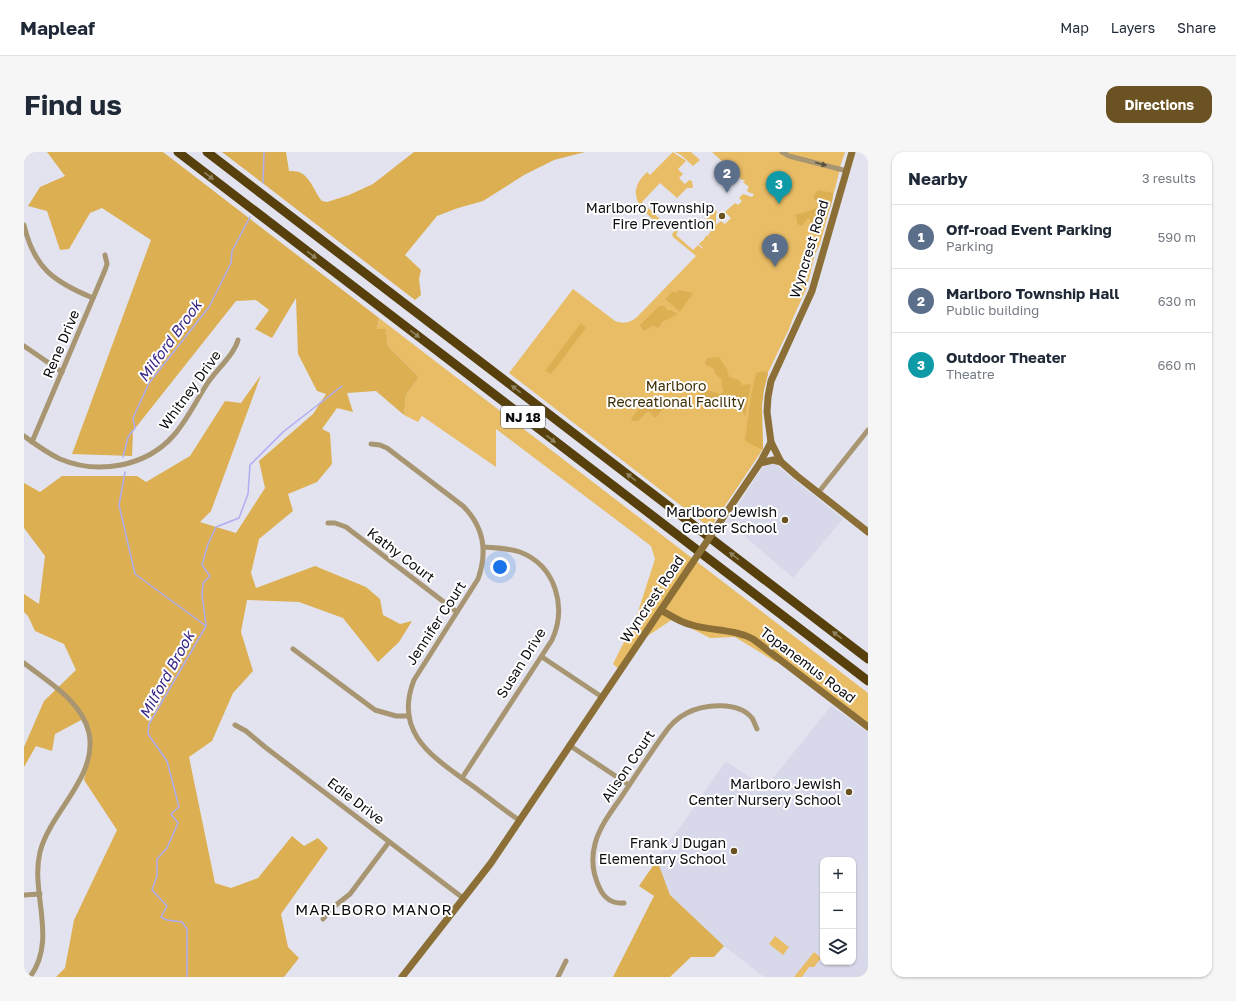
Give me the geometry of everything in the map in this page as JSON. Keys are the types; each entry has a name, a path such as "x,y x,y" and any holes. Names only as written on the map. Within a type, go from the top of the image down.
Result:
{"highway":[{"name":"NJ 18","path":"178,152 868,681"},
{"name":"NJ 18","path":"207,152 868,659"}],"street":[{"path":"782,152 789,156 846,171"},
{"name":"Wyncrest Road","path":"404,976 491,863 760,463 771,442 767,412 768,397 772,381 812,291 852,152"},
{"path":"24,225 31,248 47,271 64,285 93,298"},
{"name":"Rene Drive","path":"32,442 105,270 105,255"},
{"name":"Whitney Drive","path":"24,436 59,459 85,466 98,467 120,465 129,463 150,454 166,443 181,426 214,373 236,347 238,340"},
{"path":"24,346 62,372"},
{"path":"818,493 868,430"},
{"path":"771,442 781,462 868,532"},
{"name":"Jennifer Court","path":"371,444 388,448 463,506 477,524 480,531 484,547 482,566 478,579 414,680 409,694 409,716 416,736 425,749 519,820"},
{"path":"760,463 773,460 781,462"},
{"name":"Kathy Court","path":"328,523 335,523 346,527 457,612"},
{"name":"Susan Drive","path":"462,778 542,657 552,640 558,620 558,599 551,580 539,565 524,554 507,549 484,547"},
{"name":"Topanemus Road","path":"661,610 692,625 738,633 753,639 868,727"},
{"path":"293,649 375,710 396,716 409,716"},
{"path":"542,657 602,697"},
{"path":"25,667 75,705 84,718 90,739 89,754 84,772 42,845 38,864 43,945 40,959 30,977"},
{"name":"Alison Court","path":"624,903 614,903 605,897 598,886 595,877 593,857 595,844 599,832 669,727 680,717 693,710 714,706 734,708 745,712 751,717 757,729"},
{"name":"Edie Drive","path":"235,725 246,731 264,747 463,898"},
{"path":"569,745 629,785"},
{"path":"323,919 331,909 350,894 389,842"},
{"path":"24,895 40,894"},
{"path":"558,977 566,961"}],"shaded area":[{"path":"47,152 163,152 379,318 377,329 386,329 388,346 419,377 406,395 404,415 376,391 347,393 353,412 337,408 322,429 330,433 332,464 317,482 288,494 293,511 259,539 251,573 256,588 315,566 366,587 380,599 383,615 400,624 412,621 399,642 378,662 343,618 299,602 247,600 241,632 253,671 233,693 212,741 189,757 215,883 231,888 258,878 292,836 304,846 318,838 328,848 281,914 288,947 299,958 284,977 56,977 65,968 74,920 117,830 84,780 92,739 85,718 55,734 52,751 36,746 24,767 24,747 44,701 76,670 64,644 35,631 28,616 24,612 24,594 39,604 45,556 24,528 24,483 40,492 62,476 137,476 146,482 190,456 225,401 241,403 261,375 211,511 200,522 236,533 265,488 259,461 313,414 326,394 317,391 298,354 296,298 272,338 255,329 269,310 256,300 236,301 133,431 132,456 72,454 151,240 102,208 90,213 69,249 60,250 47,211 28,206 40,187 65,176"},
{"path":"222,152 286,152 289,171 303,174 319,198 322,201 327,202 349,195 373,184 414,152 585,152 554,160 524,175 483,201 437,216 405,255 421,270 419,279 421,295 415,300"},
{"path":"818,190 833,193 832,203 828,213 821,221 817,223 812,224 808,218 802,226 797,224 797,218 794,215 823,206 823,203 814,198 814,195"},
{"path":"678,290 693,293 680,312 665,299 673,291 675,293"},
{"path":"659,306 664,306 668,311 670,310 678,314 662,322 658,328 653,325 644,331 640,325"},
{"path":"581,323 586,328 551,374 545,371"},
{"path":"707,358 720,358 729,377 739,380 742,385 751,384 745,416 740,406 699,396 703,390 720,394 723,392 721,383 722,380 715,374 712,368 706,365 705,362"},
{"path":"763,371 767,372 768,374 762,406 763,450 745,441 751,396 756,373"},
{"path":"645,400 650,403 658,401 664,408 655,418 648,411 638,421 632,421 631,419"},
{"name":"Marlboro Jewish Center School","path":"767,463 775,464 843,519 793,578 727,521 764,465"},
{"name":"Frank J Dugan Elementary School","path":"831,706 868,732 868,975 866,977 764,977 724,946 670,895 657,860 726,761 765,788"},
{"path":"657,860 670,895 724,946 714,957 691,957 670,977 613,977 654,896 639,886"}],"green space":[{"path":"673,152 686,161 678,169 683,174 679,178 685,184 689,180 692,181 693,188 687,188 677,198 660,183 642,202 667,226 671,225 669,229 665,229 644,211 636,197 636,189 647,172 650,175"},
{"path":"675,152 691,152 700,160 693,166 681,155"},
{"name":"Marlboro Recreational Facility","path":"712,152 845,152 820,244 815,254 807,287 765,379 761,403 763,446 761,452 710,528 509,373 573,289 615,321 624,323 632,321 696,256 673,237 672,234 676,230 678,231 676,235 693,250 698,245 703,249 699,244 703,240 704,241 707,235 712,239 708,235 711,231 703,222 712,213 712,210 716,210 717,213 716,225 721,221 725,224 731,218 725,212 735,203 738,205 742,201 739,198 743,194 752,197 754,194 748,192 747,190 749,187 743,182 745,180 742,180"},
{"path":"379,318 868,693 868,723 796,668 774,661 735,637 710,638 673,619 640,641 620,670 613,664 636,618 655,559 651,546 496,429 496,467 422,416 418,422 404,415 406,395 419,377 388,346 386,329 377,329"},
{"path":"775,936 789,947 783,955 769,944"},
{"path":"814,952 820,957 814,967 809,967 802,977 794,977"}],"waterway":[{"name":"Milford Brook","path":"263,183 264,152"},
{"name":"Milford Brook","path":"123,457 128,437 135,428 133,418 149,383 209,307 231,263 232,251 250,217"},
{"path":"206,625 202,595 203,583 210,576 202,565 208,544 216,527 239,518 248,494 250,465 283,432 342,386"},
{"name":"Milford Brook","path":"125,472 119,505 135,574 206,626 149,724 148,734 167,761 179,807 171,814 178,823 167,848 157,859 157,876 152,890 167,906 161,917 167,920 182,922 187,929 187,977"}],"place":[{"name":"Marlboro Township Hall","path":"727,193"},
{"name":"Outdoor Theater","path":"779,204"},
{"name":"Marlboro Township Fire Prevention","path":"722,216"},
{"name":"Off-road Event Parking","path":"775,267"},
{"name":"Marlboro Jewish Center School","path":"785,520"},
{"name":"Marlboro Jewish Center Nursery School","path":"849,792"},
{"name":"Frank J Dugan Elementary School","path":"734,851"}],"district":[{"name":"MARLBORO MANOR","path":"374,910"}]}
